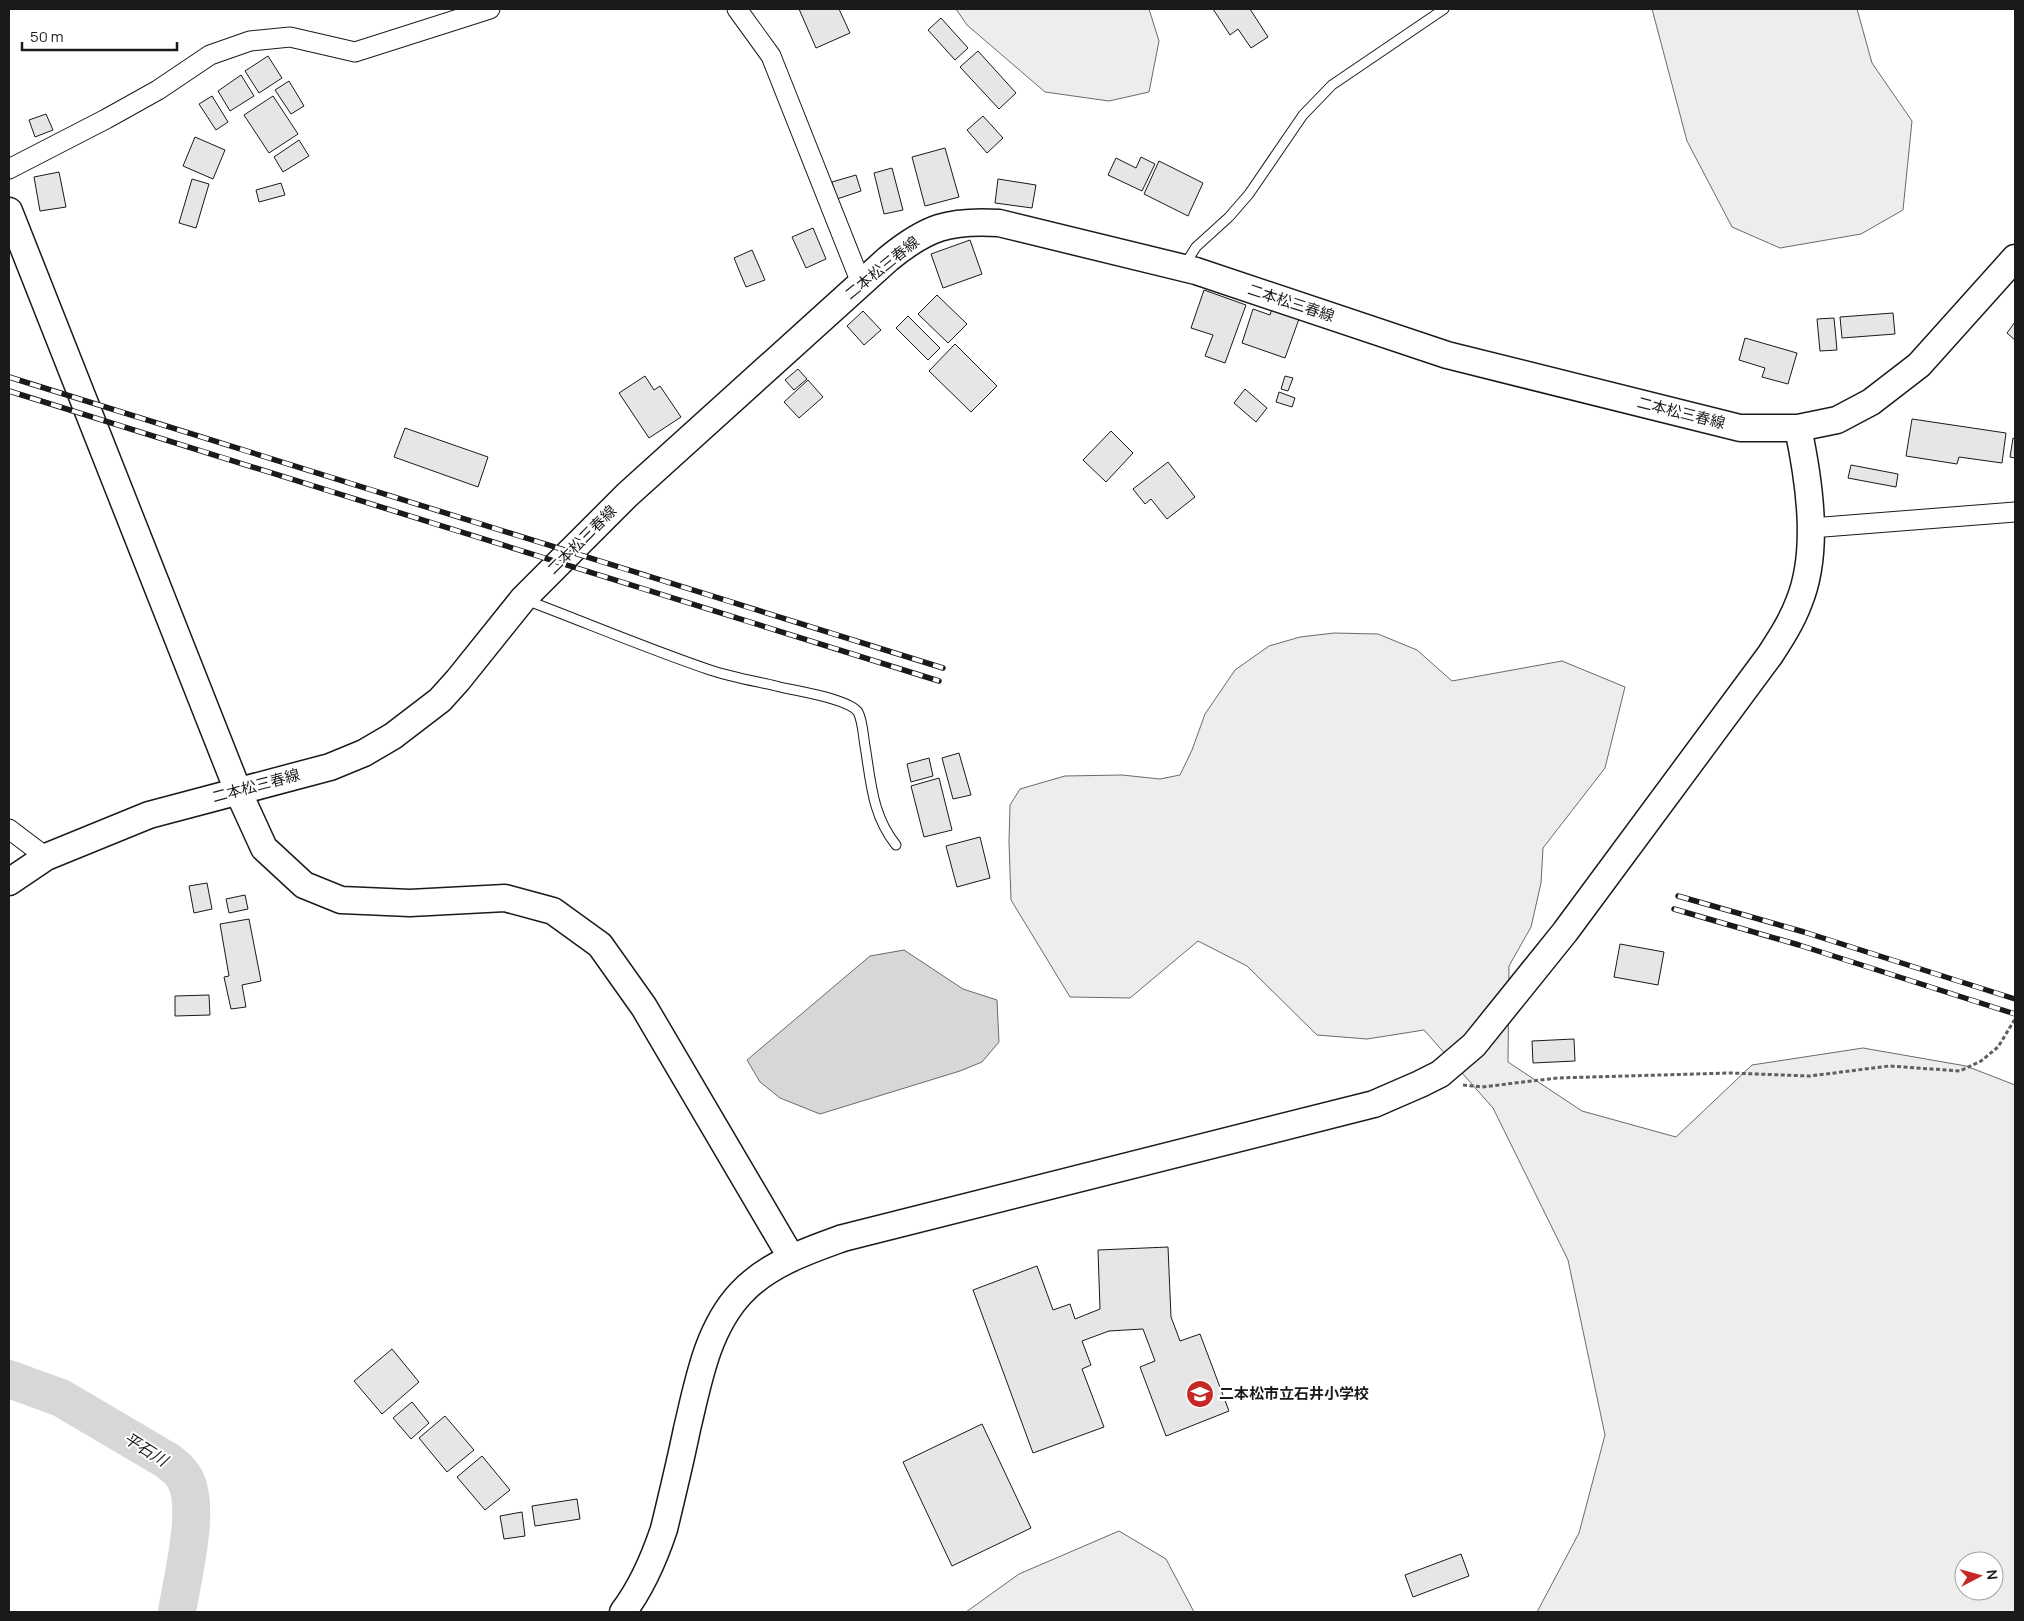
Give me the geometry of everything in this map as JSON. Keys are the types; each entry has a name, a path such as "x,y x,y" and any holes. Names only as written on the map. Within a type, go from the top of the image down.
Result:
{"street":[{"path":"9,169 158,90 210,55 250,41 290,37 355,52 490,9"},
{"path":"737,9 771,56 861,284"},
{"path":"9,211 238,791 264,848 304,885 341,900 410,902 505,898 553,911 600,945 644,1007 790,1258"},
{"name":"二本松三春線","path":"9,882 46,857 149,815 330,767 364,753 393,736 440,700 523,600 627,495 888,259 916,238 931,230 949,224 973,221 999,223 1182,268 1447,355 1740,428 1798,428 1837,420 1871,402 1919,365 2015,258"},
{"path":"623,1612 634,1598 658,1547 664,1529 696,1394 706,1356 715,1332 724,1315 740,1294 758,1278 790,1258 843,1238 1374,1104 1440,1074 1474,1045 1565,932 1770,655 1787,627 1800,600 1805,582 1812,528 1805,464 1798,428"},
{"path":"1812,528 2015,512"},
{"path":"9,829 46,857"}],"lane":[{"path":"1182,268 1196,248 1229,217 1249,194 1303,115 1332,85 1444,9"},
{"path":"523,600 711,670 850,705 857,712 861,723 870,785 879,817 885,831 896,845"}],"path":[{"path":"1440,1074 1455,1083 1482,1087 1557,1078 1730,1072 1810,1076 1889,1066 1960,1071 1981,1061 1998,1047 2015,1019"}],"shaded area":[{"path":"956,9 1149,9 1159,41 1149,92 1109,101 1045,92 967,25"},
{"path":"1652,9 1857,9 1872,63 1912,121 1903,210 1861,234 1780,248 1732,227 1687,141"},
{"path":"1334,633 1378,634 1417,650 1452,681 1562,661 1625,687 1605,768 1543,848 1541,883 1531,927 1509,966 1508,1062 1582,1111 1676,1137 1752,1065 1863,1048 1966,1066 2015,1085 2015,1612 1537,1612 1579,1533 1605,1435 1568,1260 1493,1108 1424,1030 1367,1039 1317,1035 1247,966 1198,941 1130,998 1070,997 1011,900 1010,805 1020,789 1065,776 1122,775 1160,779 1180,775 1192,750 1205,714 1235,670 1269,646 1300,637"},
{"path":"904,950 963,989 997,1000 999,1042 982,1062 960,1071 820,1114 780,1098 760,1082 747,1060 870,956"},
{"path":"1119,1531 1166,1559 1194,1612 966,1612 1019,1574"}],"building":[{"path":"799,9 839,9 850,33 816,48"},
{"path":"1213,9 1250,9 1268,37 1251,48 1238,29 1230,35"},
{"path":"941,18 968,48 955,60 928,30"},
{"path":"978,51 1016,93 999,109 960,67"},
{"path":"268,56 282,78 259,93 245,71"},
{"path":"241,75 254,96 230,111 218,91"},
{"path":"289,81 304,106 291,114 275,90"},
{"path":"212,96 228,122 216,130 199,104"},
{"path":"273,96 298,134 269,153 244,115"},
{"path":"46,114 53,130 35,137 29,120"},
{"path":"983,116 1003,138 987,153 967,130"},
{"path":"195,137 225,150 213,179 183,166"},
{"path":"299,140 309,156 283,172 274,157"},
{"path":"945,148 959,197 925,206 912,157"},
{"path":"1141,157 1155,164 1142,191 1108,175 1116,158 1136,168"},
{"path":"1159,161 1203,183 1188,216 1144,194"},
{"path":"892,168 903,210 884,214 874,173"},
{"path":"59,172 66,207 40,211 34,177"},
{"path":"856,175 861,191 837,199 832,182"},
{"path":"192,179 209,184 196,228 179,223"},
{"path":"998,179 1036,185 1032,208 995,203"},
{"path":"281,183 285,195 259,202 256,190"},
{"path":"813,228 826,259 806,268 792,237"},
{"path":"970,240 982,274 943,288 931,254"},
{"path":"752,250 765,280 746,287 734,258"},
{"path":"1204,290 1246,305 1225,363 1205,356 1213,335 1191,328"},
{"path":"937,295 967,324 948,343 918,314"},
{"path":"1253,309 1270,315 1272,309 1299,319 1285,358 1242,343"},
{"path":"863,311 881,330 864,345 847,326"},
{"path":"1893,313 1895,334 1842,338 1840,317"},
{"path":"908,316 940,348 928,360 896,328"},
{"path":"1834,318 1837,350 1820,351 1817,319"},
{"path":"2015,322 2015,340 2007,333"},
{"path":"1745,338 1797,353 1788,384 1762,377 1765,368 1739,360"},
{"path":"955,344 997,386 971,412 929,371"},
{"path":"798,369 807,379 794,390 785,380"},
{"path":"645,376 654,390 660,386 681,417 649,438 619,393"},
{"path":"1285,376 1293,378 1288,391 1281,389"},
{"path":"808,380 823,397 799,418 784,402"},
{"path":"1245,389 1267,408 1256,422 1234,403"},
{"path":"1279,392 1295,398 1292,407 1276,402"},
{"path":"1912,419 2006,433 2002,463 1959,457 1957,464 1906,456"},
{"path":"405,428 488,457 478,487 394,457"},
{"path":"1111,431 1133,453 1106,482 1083,460"},
{"path":"2013,438 2015,439 2015,458 2010,457"},
{"path":"1168,462 1195,497 1167,519 1151,499 1145,504 1133,489"},
{"path":"1851,465 1898,474 1896,487 1848,478"},
{"path":"959,753 971,795 953,799 942,758"},
{"path":"929,758 933,776 911,782 907,764"},
{"path":"939,778 952,830 924,837 911,786"},
{"path":"980,837 990,878 957,887 946,846"},
{"path":"207,883 212,909 194,913 189,886"},
{"path":"245,895 248,909 229,913 226,899"},
{"path":"249,919 261,981 242,985 246,1007 231,1009 224,977 229,976 220,924"},
{"path":"1620,944 1664,952 1658,985 1614,977"},
{"path":"209,995 210,1015 175,1016 175,996"},
{"path":"1574,1039 1575,1061 1533,1063 1532,1041"},
{"path":"1168,1247 1171,1317 1180,1341 1200,1334 1229,1411 1166,1436 1140,1367 1155,1361 1143,1329 1109,1331 1082,1341 1091,1365 1082,1369 1104,1427 1033,1453 973,1290 1037,1266 1053,1310 1070,1304 1075,1319 1100,1309 1098,1250"},
{"path":"392,1349 419,1382 382,1414 354,1381"},
{"path":"412,1402 429,1423 411,1439 393,1418"},
{"path":"445,1416 474,1450 447,1472 419,1438"},
{"path":"982,1424 1031,1528 952,1566 903,1462"},
{"path":"482,1456 510,1490 485,1510 457,1477"},
{"path":"577,1499 580,1519 535,1526 532,1506"},
{"path":"522,1512 525,1536 504,1539 500,1516"},
{"path":"1461,1554 1469,1576 1413,1597 1405,1575"}],"waterway":[{"name":"平石川","path":"9,1379 61,1398 168,1461 183,1475 190,1494 191,1527 177,1612"}],"railway":[{"path":"9,377 943,668"},
{"path":"9,391 939,681"},
{"path":"1678,896 1804,932 2015,999"},
{"path":"1674,909 1799,945 2015,1014"}],"place":[{"name":"二本松市立石井小学校","path":"1200,1394"}]}
